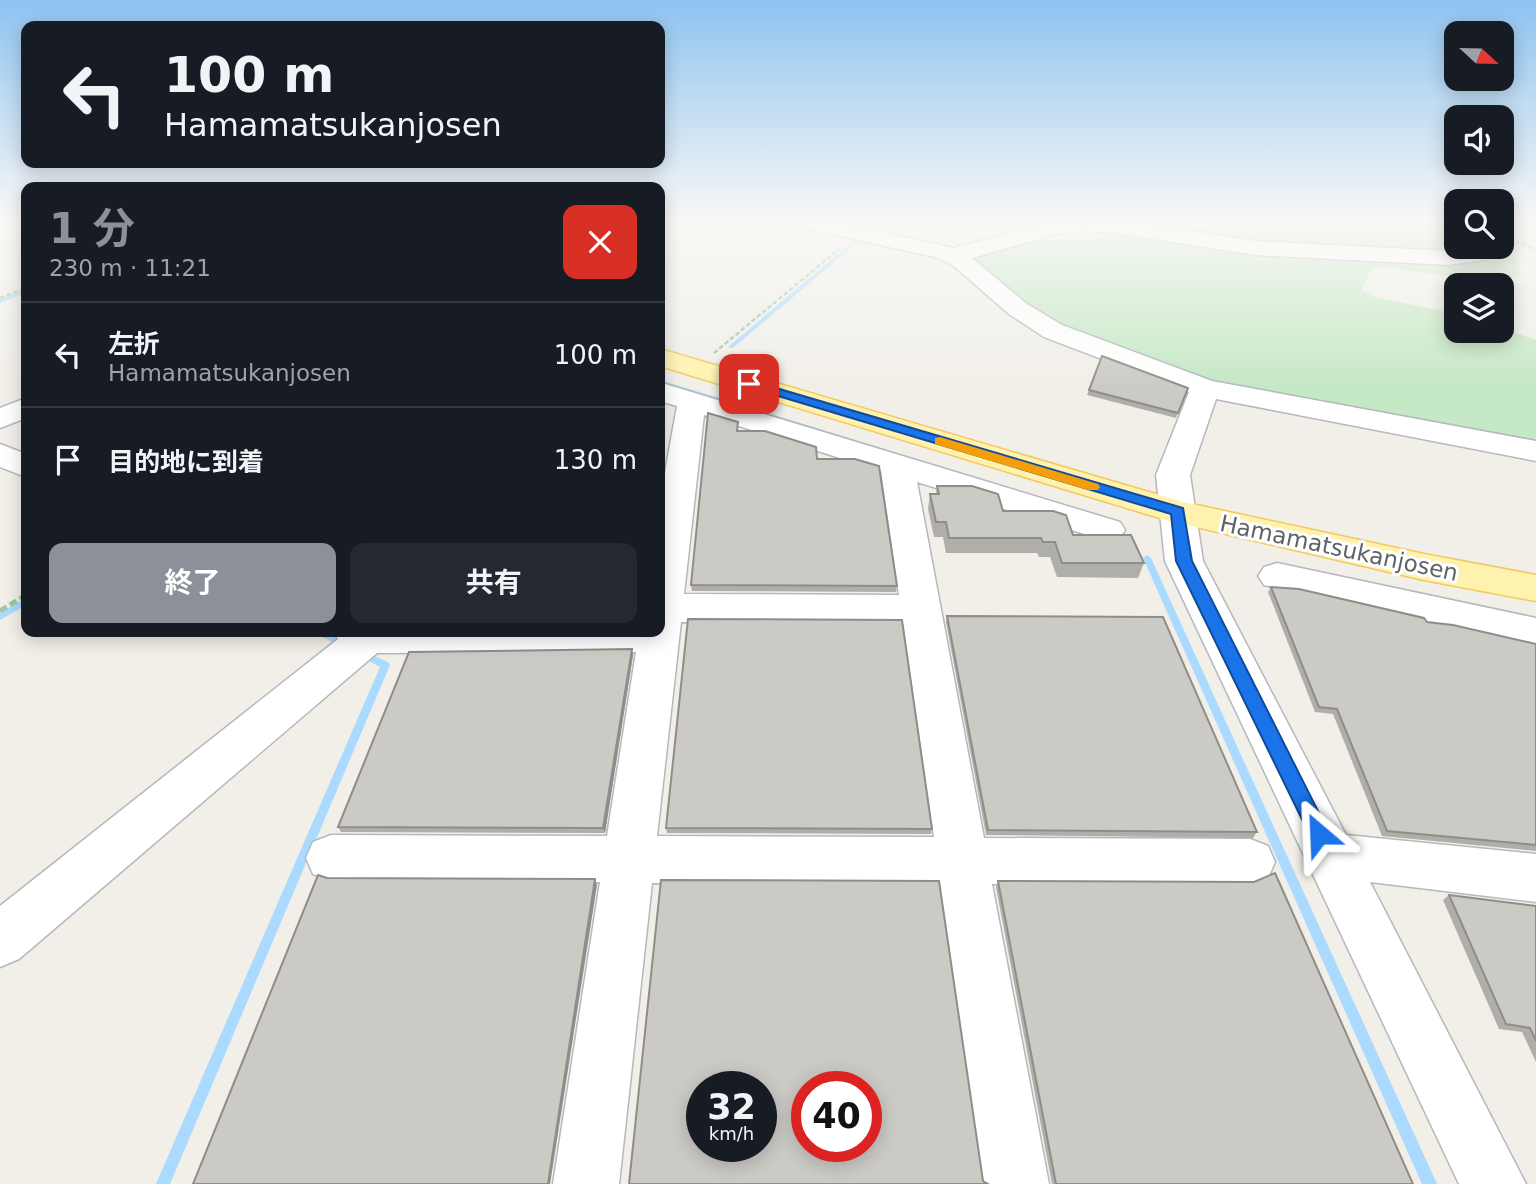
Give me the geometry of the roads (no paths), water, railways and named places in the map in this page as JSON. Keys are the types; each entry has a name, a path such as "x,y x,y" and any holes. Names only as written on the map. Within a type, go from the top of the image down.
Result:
{"main road":[{"name":"Hamamatsukanjosen","path":"665,351 680,381 1176,500 1424,567 1536,588"},
{"name":"Hamamatsukanjosen","path":"1176,500 1536,566"}],"street":[{"path":"977,276 1018,309 1053,331 1205,388 1536,452"},
{"path":"680,381 897,465 1107,530"},
{"path":"665,589 689,410 680,381"},
{"path":"1205,388 1173,475 1184,561 1493,1184"},
{"path":"0,419 21,409"},
{"path":"0,454 21,464"},
{"path":"897,465 1016,1184"},
{"path":"1277,576 1536,633"},
{"path":"665,626 921,609"},
{"path":"0,940 362,637"},
{"path":"586,1184 659,637"},
{"path":"331,858 1251,862"},
{"path":"1331,858 1364,858 1536,878"}],"water":[{"path":"665,382 1060,503 1058,509 665,388"}],"waterway":[{"path":"731,347 815,276"},
{"path":"0,301 21,293"},
{"path":"1147,558 1430,1184"},
{"path":"0,617 21,604"},
{"path":"329,637 341,643"},
{"path":"163,1184 385,665 366,656"}]}
